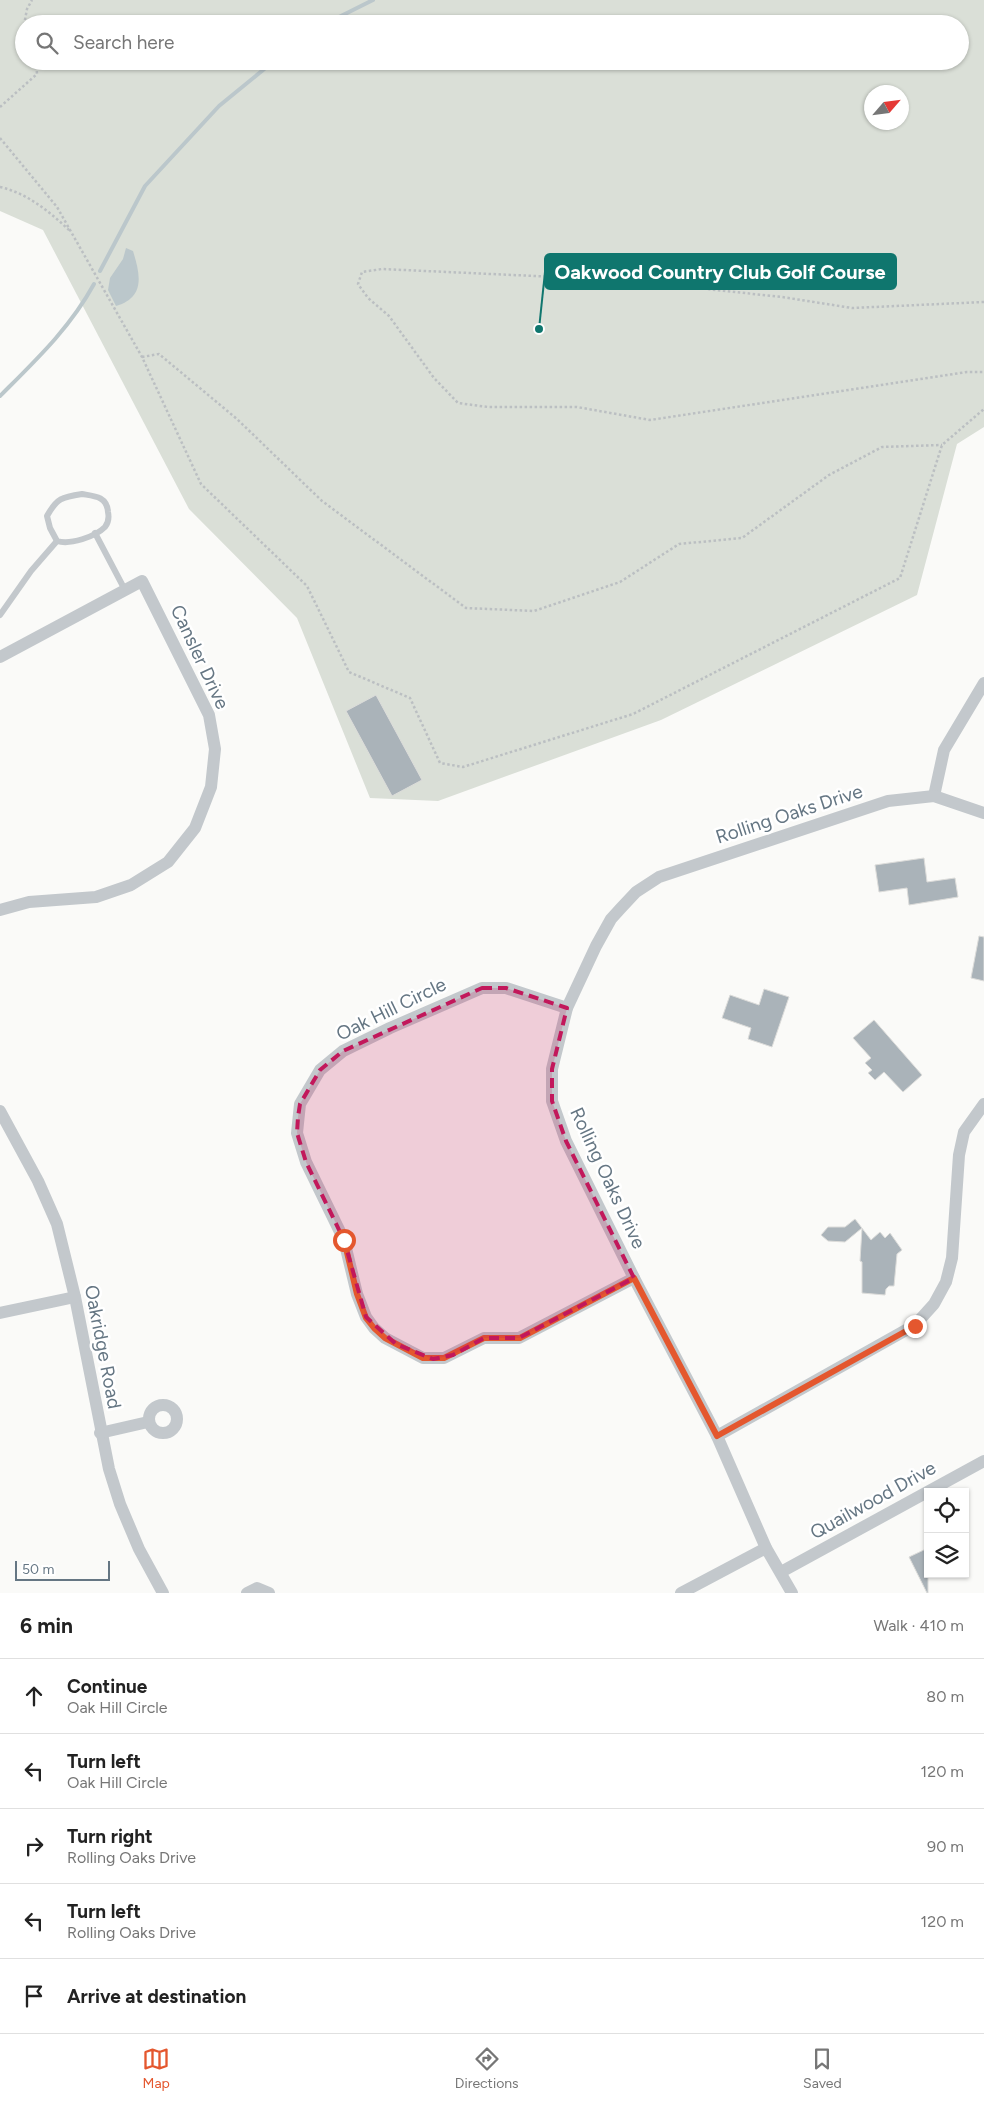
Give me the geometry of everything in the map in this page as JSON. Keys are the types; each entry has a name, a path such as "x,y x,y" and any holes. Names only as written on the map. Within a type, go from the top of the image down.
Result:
{"street":[{"name":"Cansler Drive","path":"0,910 29,902 96,897 131,885 168,862 195,828 211,787 215,749 210,715 142,581 125,590"},
{"path":"0,657 125,590"},
{"path":"934,796 944,750 984,683"},
{"name":"Rolling Oaks Drive","path":"792,1593 766,1548 717,1436 634,1278 566,1141 552,1101 552,1069 567,1008 611,919 636,892 660,877 888,801 934,796 984,813"},
{"name":"Oak Hill Circle","path":"567,1008 506,988 482,988 390,1028 343,1052 320,1070 300,1104 298,1133 306,1162 344,1240 357,1294 366,1318 385,1338 423,1358 444,1358 484,1338 520,1338 634,1278"},
{"path":"717,1436 915,1326 934,1304 946,1282 952,1258 959,1155 964,1132 984,1104"},
{"name":"Oakridge Road","path":"0,1111 38,1180 57,1224 75,1297 100,1433 109,1469 120,1504 139,1549 163,1593"},
{"path":"0,1313 75,1297"},
{"path":"100,1433 148,1422"},
{"name":"Quailwood Drive","path":"781,1572 984,1460"},
{"path":"681,1593 766,1548"},
{"path":"247,1593 257,1588 269,1593"}],"lane":[{"path":"82,494 96,496 104,500 108,507 109,519 105,526 95,533 73,542 64,543 57,540 50,528 47,516 55,502 65,496 82,494"},
{"path":"95,533 125,590"},
{"path":"0,615 31,571 57,540"}],"path":[{"path":"26,15 32,0"},
{"path":"0,107 36,74 36,70"},
{"path":"0,138 57,207 142,357 201,484 307,586 349,672 410,698 440,762 464,767 633,714 900,578 942,445 984,409"},
{"path":"0,187 9,189 49,211 72,233"},
{"path":"984,302 852,308 782,297 622,280 382,269 362,272 358,284 368,298 390,316 440,384 458,403 488,407 577,407 650,420 967,372 984,372"},
{"path":"142,357 159,354 237,419 322,501 466,608 534,611 620,582 679,544 742,538 829,475 882,447 942,445"}],"highlighted area":[{"path":"482,988 506,988 567,1008 552,1069 552,1101 566,1141 634,1278 519,1338 484,1338 453,1355 433,1359 396,1344 366,1317 344,1240 306,1162 297,1133 300,1104 320,1070 343,1051"}],"shaded area":[{"path":"0,0 984,0 984,427 957,444 917,595 661,720 438,801 370,798 297,618 189,509 43,230 0,211"},
{"path":"126,248 133,251 138,268 138,284 132,297 116,306 108,290 110,278 123,259"}],"building":[{"path":"376,695 422,780 392,796 346,711"},
{"path":"924,858 927,882 955,878 958,897 909,905 907,888 879,892 875,865"},
{"path":"979,936 984,937 984,981 971,978"},
{"path":"764,989 789,997 772,1047 748,1039 751,1028 722,1018 730,995 759,1005"},
{"path":"874,1020 922,1075 903,1092 884,1072 875,1080 868,1073 872,1070 865,1063 871,1058 853,1038"},
{"path":"855,1219 862,1228 845,1242 828,1241 821,1235 828,1227 845,1227"},
{"path":"862,1228 871,1240 880,1232 885,1238 890,1233 902,1250 897,1254 894,1286 889,1286 886,1289 885,1295 862,1293 862,1262 860,1261"},
{"path":"924,1550 924,1578 928,1578 928,1593 927,1593 909,1557"}],"waterway":[{"path":"343,15 373,0"},
{"path":"100,271 145,186 219,106 263,70"},
{"path":"0,396 63,329 85,300 94,284"}],"place":[{"name":"Oakwood Country Club Golf Course","path":"539,329"}],"route":[{"path":"344,1240 357,1294 366,1318 385,1338 423,1358 444,1358 484,1338 520,1338 634,1278 717,1436 915,1326"}]}
